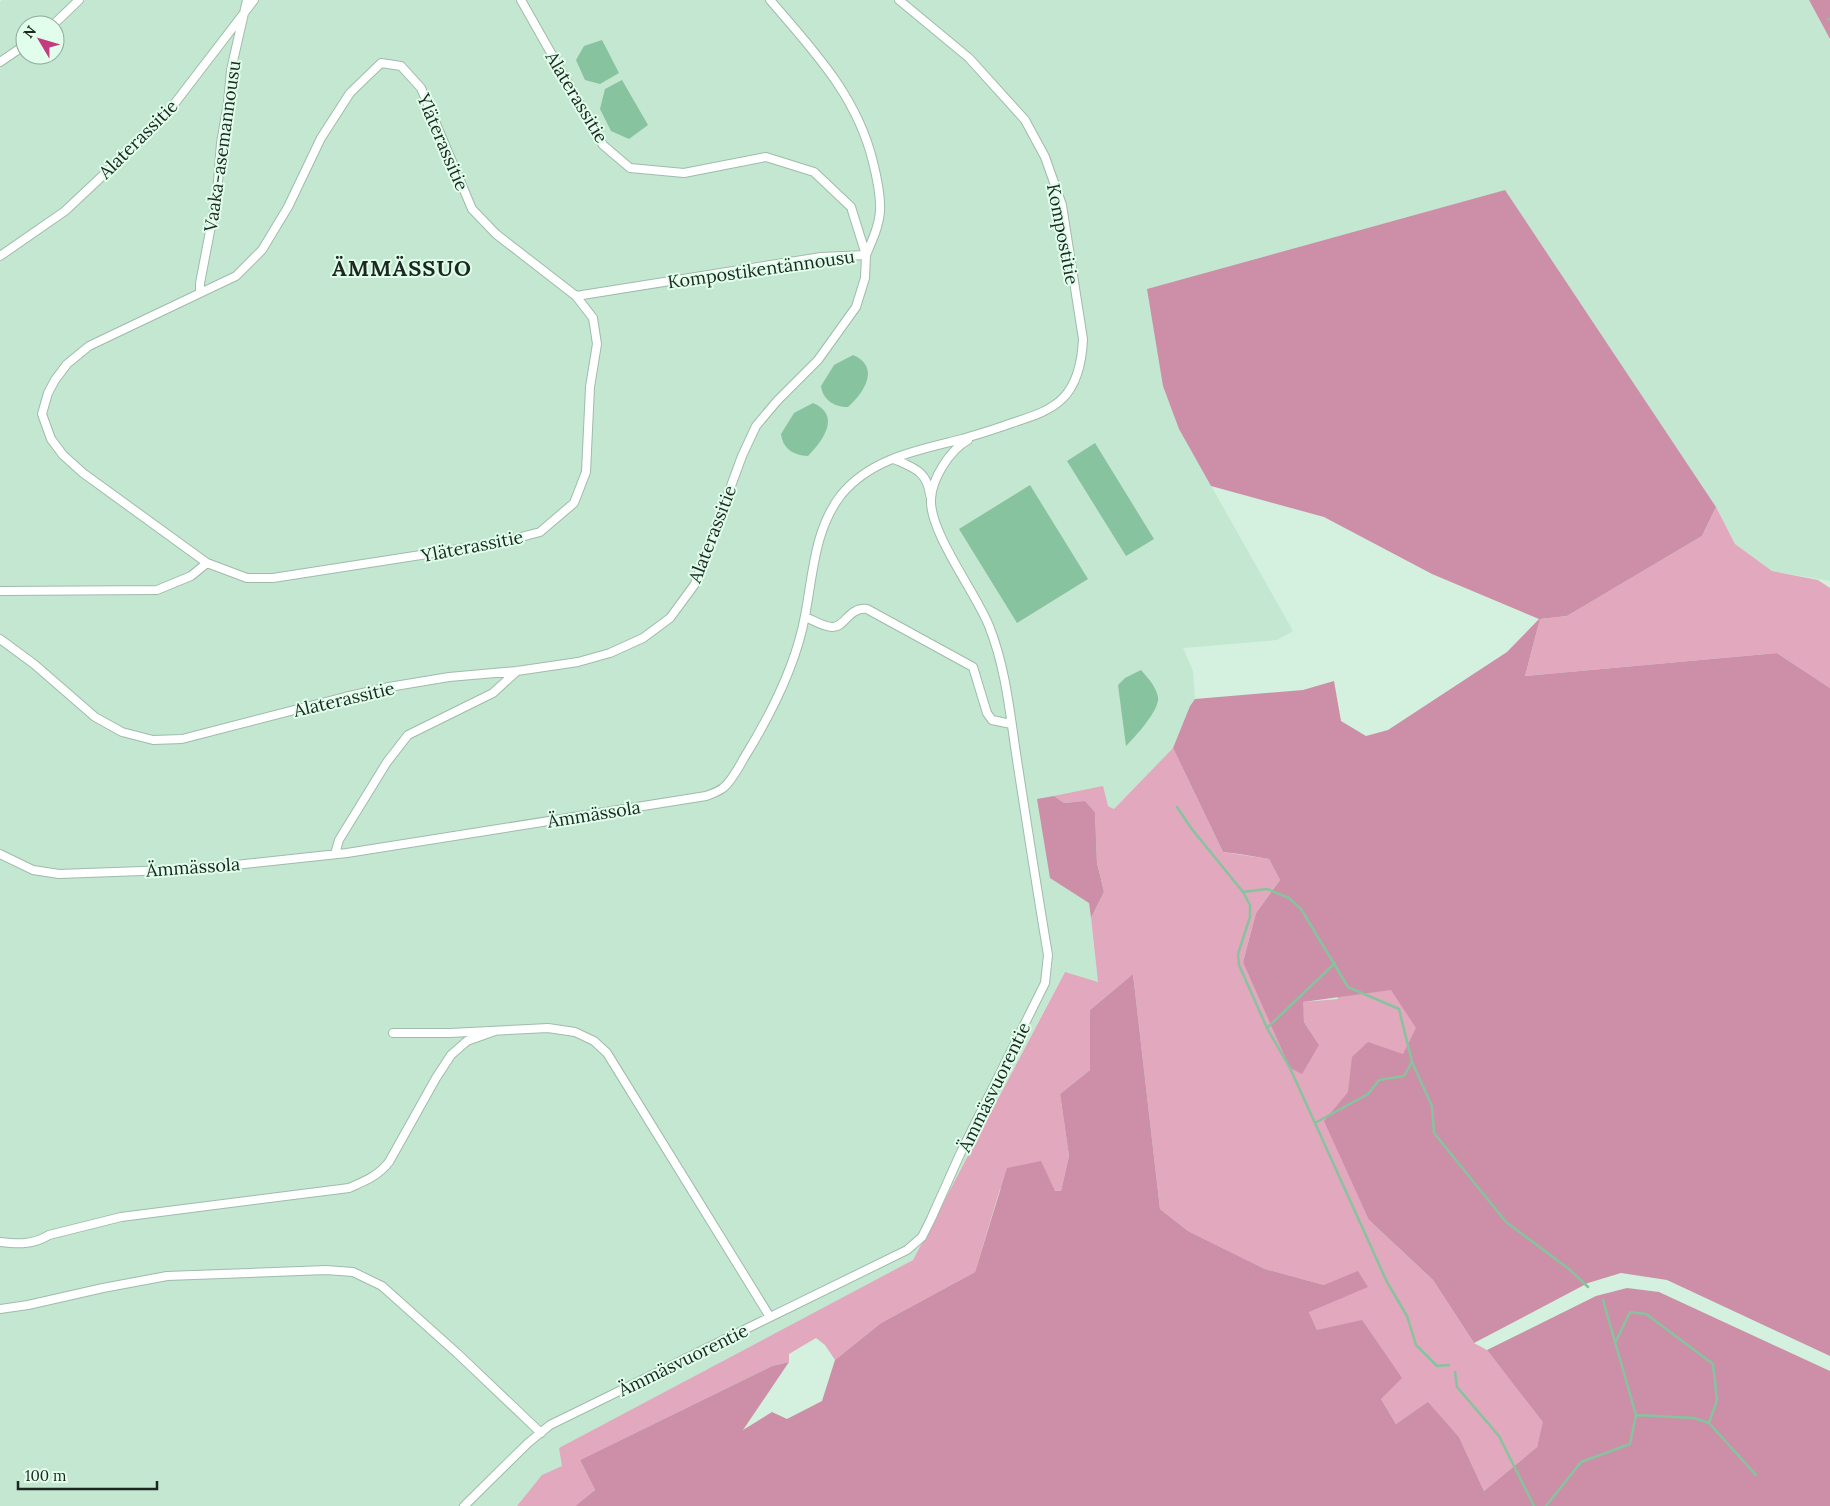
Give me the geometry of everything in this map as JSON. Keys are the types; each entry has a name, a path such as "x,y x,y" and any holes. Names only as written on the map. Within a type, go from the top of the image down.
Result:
{"street":[{"path":"63,15 79,0"},
{"name":"Vaaka-asemannousu","path":"200,293 200,282 217,195 221,143 228,103 231,70 247,0"},
{"name":"Alaterassitie","path":"0,256 65,210 148,133 175,103 254,0"},
{"name":"Alaterassitie","path":"0,639 34,664 95,717 122,732 153,740 182,739 345,696 389,687 449,677 517,671 578,662 610,653 643,638 670,618 695,584 742,456 756,426 777,401 818,360 856,307 864,278 866,255 851,207 814,172 766,157 684,172 630,168 603,145 521,0"},
{"name":"Kompostikentännousu","path":"576,296 821,257 866,255 874,236 880,212 878,180 870,148 860,120 816,52 770,0"},
{"name":"Kompostitie","path":"899,0 969,58 1025,120 1045,157 1062,205 1083,339 1082,360 1075,380 1063,398 1040,414 976,435"},
{"path":"0,62 15,52"},
{"name":"Yläterassitie","path":"381,63 401,66 421,88 472,209 496,234 576,296 593,318 597,344 590,388 586,472 574,503 540,532 498,543 273,578 248,578 207,563 83,473 63,455 51,438 42,414 48,393 66,364 89,346 200,293 236,276 262,250 288,207 321,138 350,93 381,63"},
{"path":"931,499 935,483 948,458 957,446 976,435"},
{"name":"Ämmässola","path":"0,854 33,870 59,874 198,869 335,854 706,796 724,788 739,767 760,732 794,658 805,617 817,545 822,528 842,494 871,469 913,452 976,435"},
{"name":"Ämmäsvuorentie","path":"464,1506 528,1443 550,1426 907,1250 922,1237 961,1152 1045,983 1048,955 999,656 989,625 939,531 933,514 925,476 910,466 894,459"},
{"path":"0,590 157,590 191,576 207,563"},
{"path":"805,617 833,628 840,625 854,611 861,608 867,609 973,667 987,713 992,720 1011,724"},
{"path":"335,854 339,840 387,762 408,736 493,693 517,671"},
{"path":"393,1033 548,1028 575,1032 594,1041 607,1053 770,1317"},
{"path":"0,1242 27,1244 40,1241 49,1235 120,1217 348,1188 372,1178 381,1172 389,1162 451,1055 467,1041 495,1031"},
{"path":"0,1309 28,1305 167,1276 326,1270 352,1272 382,1286 458,1354 541,1433"}],"shaded area":[{"path":"2,0 1809,0 1830,39 1830,581 1772,571 1735,544 1716,507 1505,190 1147,289 1179,429 1293,631 1277,640 1183,648 1193,671 1195,699 1190,706 1173,748 1114,809 1108,806 1038,799 1089,903 1098,982 1064,973 913,1260 560,1448 569,1506 0,1506 0,2"},
{"path":"1809,0 1830,0 1830,39"},
{"path":"602,40 619,73 600,84 585,80 576,60 584,46"},
{"path":"622,80 648,125 629,139 611,131 600,109 605,89"},
{"path":"1505,190 1716,507 1702,536 1567,616 1540,619 1525,676 1777,653 1830,688 1830,1356 1667,1280 1621,1273 1588,1283 1474,1343 1433,1280 1369,1220 1324,1121 1348,1092 1352,1057 1368,1042 1403,1054 1416,1028 1391,990 1303,1002 1304,1022 1319,1045 1302,1074 1290,1068 1243,962 1256,913 1280,880 1269,859 1223,852 1173,748 1190,706 1195,699 1303,690 1334,681 1341,721 1366,736 1388,730 1507,652 1539,619 1432,574 1324,517 1211,486 1179,429 1163,386 1147,289"},
{"path":"853,355 866,366 867,380 864,388 848,407 838,406 827,399 821,386 834,365"},
{"path":"813,403 826,414 827,428 819,443 808,456 793,453 784,444 781,434 794,413"},
{"path":"1095,443 1154,539 1126,556 1067,461"},
{"path":"1030,485 1088,579 1017,623 959,529"},
{"path":"1716,507 1735,544 1772,571 1818,580 1830,588 1830,688 1777,653 1525,676 1540,619 1567,616 1702,536"},
{"path":"1141,670 1155,689 1158,702 1146,723 1126,746 1118,685 1125,678"},
{"path":"1173,748 1223,852 1269,859 1280,880 1256,913 1243,962 1319,1045 1304,1022 1302,1002 1338,999 1295,890 1493,1068 1369,1220 1433,1280 1474,1343 1487,1350 1544,1422 1537,1447 1484,1491 1459,1437 1428,1403 1396,1424 1381,1399 1317,1330 1309,1312 1324,1285 1265,1269 1188,1231 1160,1209 1133,974 1090,1010 1090,1070 1060,1094 1069,1156 1061,1191 1000,1189 975,1272 881,1323 835,1360 825,1345 816,1338 789,1354 789,1362 772,1366 580,1460 595,1490 575,1506 517,1506 542,1475 562,1466 559,1448 913,1260 1065,972 1098,982 1091,918 1104,892 1097,863 1095,812 1085,801 1064,803 1054,796 1103,786 1108,806 1114,809"},
{"path":"1054,796 1064,803 1085,801 1095,812 1097,863 1104,892 1091,918 1089,903 1050,878 1037,799"},
{"path":"1133,974 1160,1209 1188,1231 1265,1269 1324,1285 1358,1271 1368,1287 1309,1312 1317,1330 1362,1320 1402,1378 1381,1399 1396,1424 1428,1402 1459,1437 1484,1491 1537,1447 1543,1422 1487,1350 1596,1296 1627,1288 1659,1292 1830,1371 1830,1506 575,1506 595,1490 580,1460 772,1366 789,1362 743,1430 772,1412 787,1419 822,1401 835,1360 881,1323 975,1272 1007,1168 1041,1161 1055,1191 1061,1191 1069,1156 1060,1094 1090,1070 1090,1010"}],"waterway":[{"path":"1177,807 1191,828 1243,892 1250,905 1250,917 1238,954 1239,965 1267,1028 1290,1068 1387,1282 1407,1316 1416,1345 1437,1366 1449,1365"},
{"path":"1243,892 1267,889 1289,898 1301,909 1348,987 1399,1009 1412,1062 1432,1106 1434,1133 1506,1222 1569,1269 1588,1287"},
{"path":"1267,1028 1335,963"},
{"path":"1315,1123 1368,1094 1379,1080 1404,1076 1412,1062"},
{"path":"1603,1300 1636,1415 1694,1418 1709,1423 1756,1475"},
{"path":"1616,1341 1630,1312 1646,1314 1713,1364 1717,1400 1709,1423"},
{"path":"1455,1372 1457,1387 1499,1436 1534,1506"},
{"path":"1546,1506 1581,1462 1630,1444 1636,1415"}],"district":[{"name":"ÄMMÄSSUO","path":"402,268"}]}
